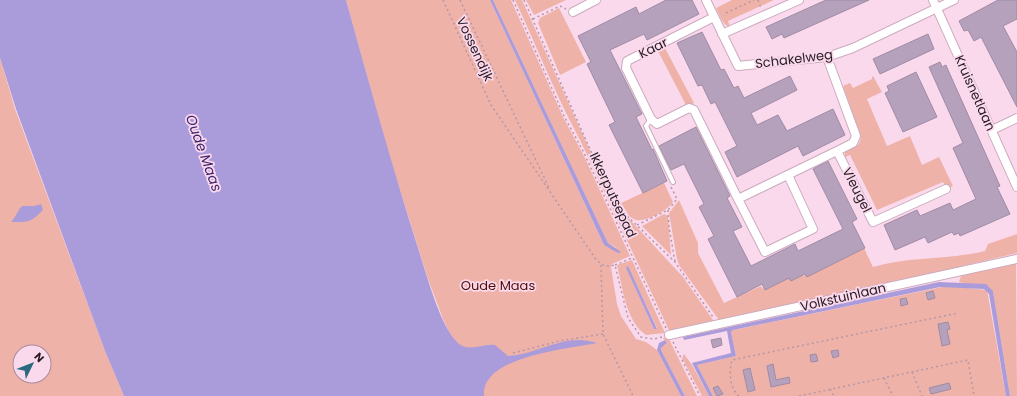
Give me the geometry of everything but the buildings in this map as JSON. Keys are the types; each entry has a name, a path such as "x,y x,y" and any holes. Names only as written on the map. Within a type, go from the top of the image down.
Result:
{"street":[{"path":"573,12 596,0"},
{"name":"Schakelweg","path":"706,0 738,66 827,57 853,48 935,4 954,0"},
{"path":"722,34 763,14 797,0"},
{"name":"Kruisnetlaan","path":"935,4 1017,187"},
{"name":"Kaar","path":"651,119 626,68 627,61 714,17"},
{"name":"Vleugel","path":"738,199 853,143 856,136 827,57"},
{"path":"651,119 657,124 688,108 694,110 765,252 813,229 788,175"},
{"path":"992,130 1017,118"},
{"name":"Vleugel","path":"837,151 873,222 946,189"},
{"name":"Volkstuinlaan","path":"669,335 1017,259"}],"lane":[{"name":"Kaar","path":"651,119 646,126 673,182"}],"path":[{"name":"Vossendijk","path":"443,0 491,104 553,196"},
{"path":"460,0 553,196 601,265 603,334 633,396"},
{"name":"Ikkerputsepad","path":"513,0 564,116 583,151 669,335 700,396"},
{"path":"524,0 597,165 621,208 675,262 718,325"},
{"path":"726,13 754,0"},
{"path":"758,0 763,14"},
{"path":"533,19 560,6 573,12"},
{"path":"637,225 668,210 677,199 670,185 673,182"},
{"path":"668,210 669,227 675,262"},
{"path":"601,265 615,265 632,257"},
{"path":"615,265 628,318 641,337 654,339 669,335"},
{"path":"739,396 731,384 730,368 732,360 958,313"},
{"path":"513,354 558,341 603,334"},
{"path":"798,396 968,360 974,396"},
{"path":"912,372 922,396"},
{"path":"884,378 893,396"},
{"path":"830,389 834,396"}],"green space":[{"name":"Oude Maas","path":"346,0 490,0 604,245 617,248 608,243 493,0 511,0 563,117 584,156 630,256 612,264 611,267 617,304 621,316 636,339 646,342 657,350 681,396 478,396 443,319 428,279 388,152"},
{"path":"515,0 522,0 597,166 620,209 683,277 715,323 673,332 669,330 555,89"},
{"path":"526,0 566,0 534,15"},
{"path":"732,0 774,0 728,21 730,27 723,22 716,8"},
{"path":"559,8 586,62 560,75 538,23 540,18"},
{"path":"665,48 694,103 687,107 658,51"},
{"path":"0,58 15,109 105,351 124,396 0,396"},
{"path":"873,76 882,92 867,99 887,146 910,136 922,165 939,157 953,186 947,189 943,182 877,210 850,155 845,157 845,151 859,144 861,138 843,86 850,83 853,88 872,79"},
{"path":"664,183 673,202 666,209 651,218 636,220 630,217 621,203"},
{"path":"679,200 698,243 698,253 724,303 761,286 763,289 801,272 803,276 863,246 873,267 915,259 957,256 985,251 988,244 1017,234 1017,253 845,294 719,320 679,265 677,259 669,213"},
{"path":"664,214 668,216 671,255 642,226"},
{"path":"632,260 665,333 646,335 633,321 623,293 617,265","holes":["628,267 657,328 654,329 626,268"]},
{"path":"1016,261 1017,396 1010,396 993,291 959,282 962,273"},
{"path":"947,286 987,290 1006,396 713,396 697,365 736,356 731,332 733,330"},
{"path":"666,337 669,339 697,396 685,396 661,350 661,348 667,343 663,338"},
{"path":"684,354 692,365 709,396 702,396 682,358"}],"water":[{"path":"0,0 346,0 408,217 434,298 445,325 451,335 462,346 471,348 485,345 495,345 508,356 530,352 574,340 585,340 597,343 548,352 511,363 496,372 487,382 484,396 124,396 105,351 16,109 0,58"},
{"path":"490,0 493,0 608,243 621,252 618,253 604,245"},
{"path":"41,204 43,210 32,220 26,222 11,222 22,206 34,206"},
{"path":"628,266 657,329 654,329 626,268"},
{"path":"939,282 986,284 993,291 1010,396 1006,396 989,294 984,289 940,287 733,330 731,332 736,356 697,365 713,396 709,396 692,363 731,353 727,331 684,340 683,337"},
{"path":"665,340 667,343 661,348 661,350 685,396 681,396 657,350 659,343"}]}
